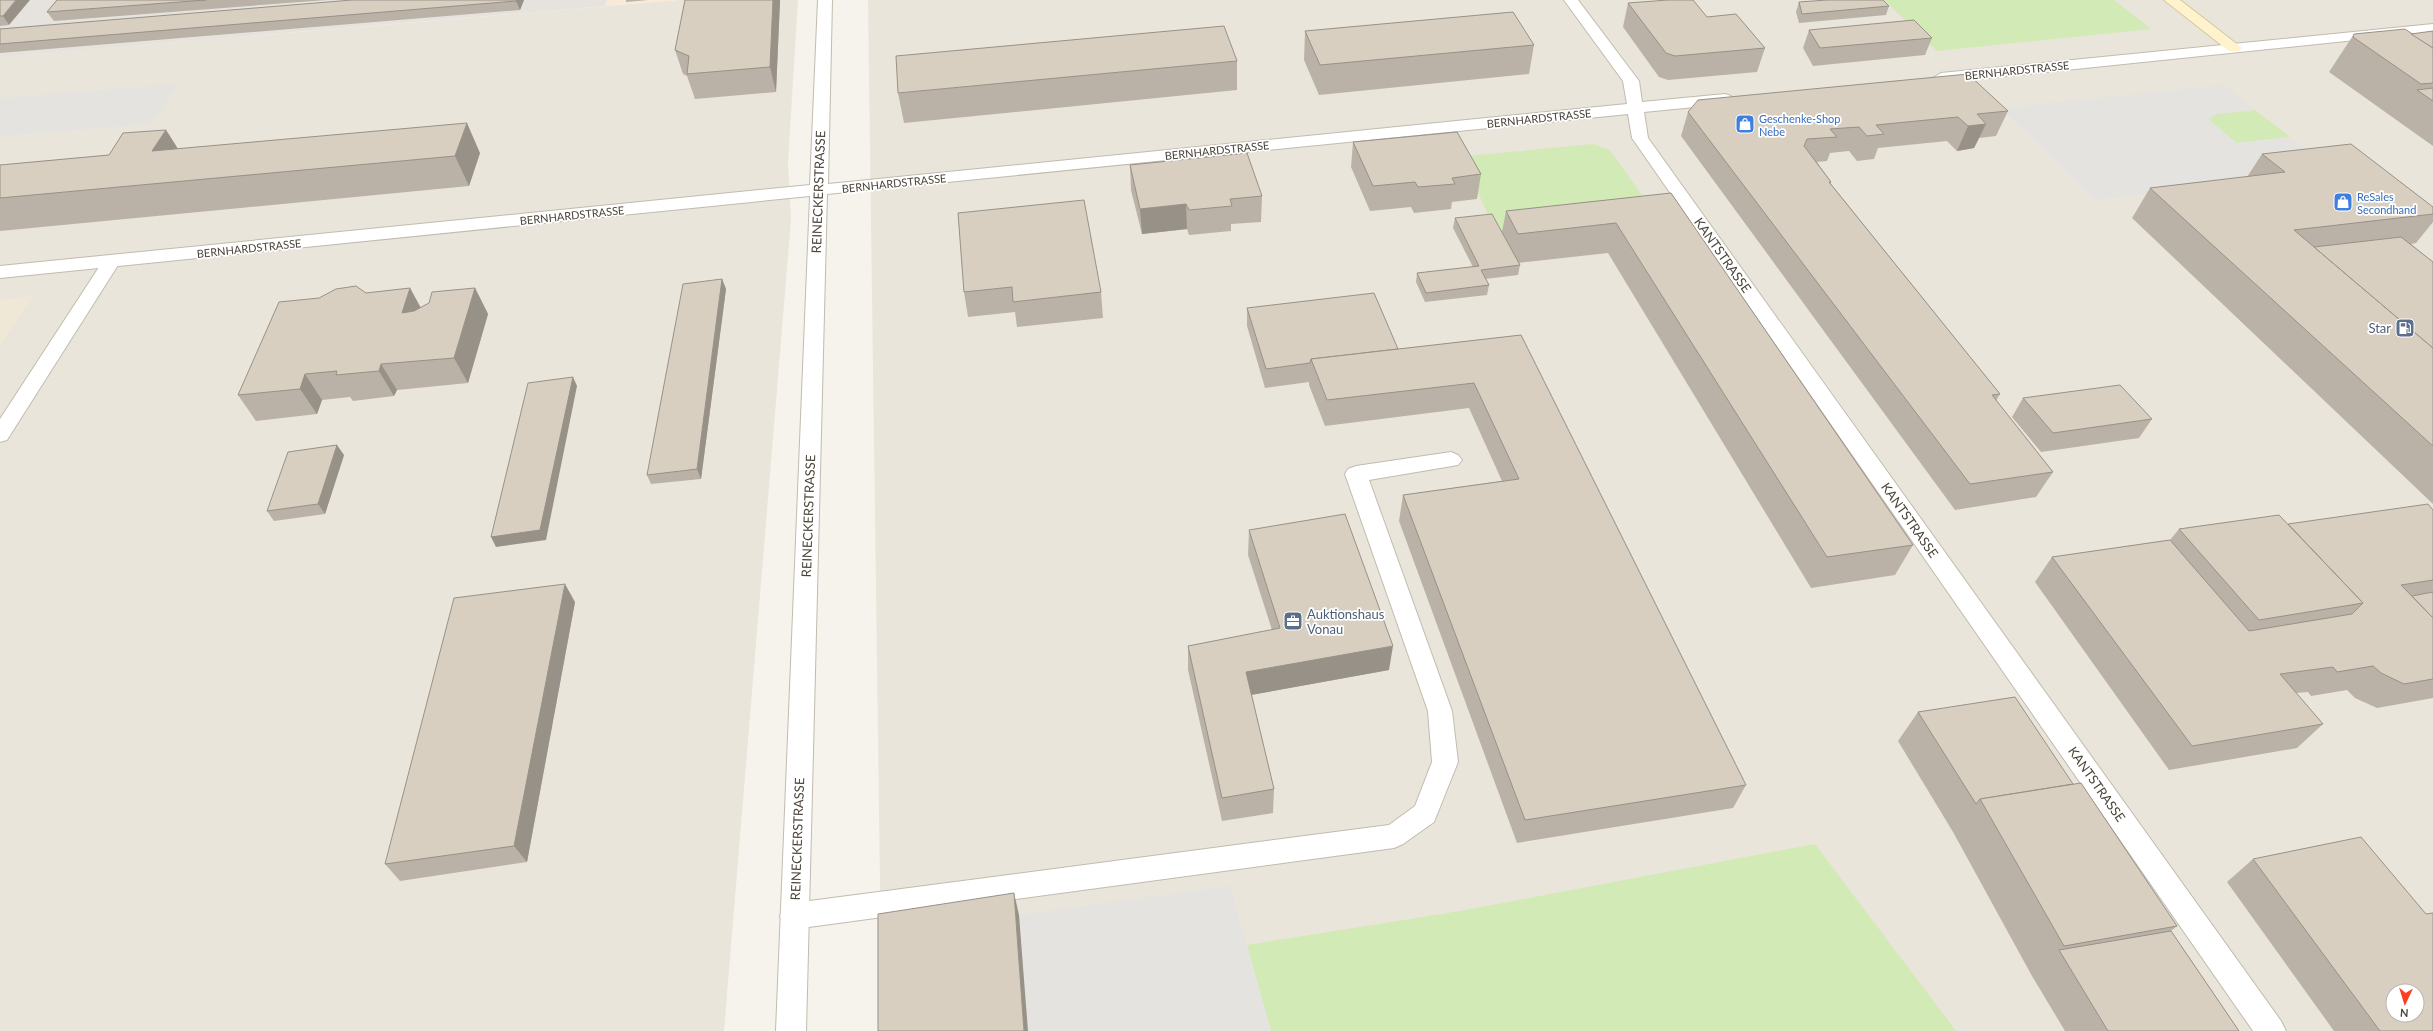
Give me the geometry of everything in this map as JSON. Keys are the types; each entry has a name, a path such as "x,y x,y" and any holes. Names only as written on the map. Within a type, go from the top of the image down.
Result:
{"main road":[{"path":"2171,0 2234,48"}],"street":[{"name":"REINECKERSTRASSE","path":"791,1031 825,0"},
{"name":"KANTSTRASSE","path":"1571,0 1631,81 1640,138 2271,1031"},
{"name":"BERNHARDSTRASSE","path":"1928,79 2433,28"},
{"name":"BERNHARDSTRASSE","path":"0,272 1738,98"},
{"path":"0,436 111,262"},
{"path":"794,916 1394,836 1425,814 1446,762 1440,711 1356,474 1451,460"}],"shaded area":[{"path":"0,0 607,0 605,6 0,57"},
{"path":"607,0 679,0 605,6"},
{"path":"679,0 798,0 788,163 791,220 724,1031 0,1031 0,57"},
{"path":"868,0 2433,0 2433,1031 882,1031"},
{"path":"178,84 152,124 0,136 0,98"},
{"path":"2225,85 2255,110 2217,114 2208,119 2236,143 2290,137 2336,173 2096,200 2001,108"},
{"path":"33,296 0,346 0,300"},
{"path":"1230,886 1271,1031 1028,1031 1019,915"}],"green space":[{"path":"1884,0 2114,0 2151,29 1937,51"},
{"path":"2255,110 2290,137 2236,143 2208,119 2217,114"},
{"path":"1593,144 1610,150 1662,224 1500,242 1481,199 1457,157"},
{"path":"1815,844 1956,1031 1271,1031 1247,945 1460,911"}],"building":[{"path":"0,0 16,0 3,16 0,16"},
{"path":"57,0 206,0 47,12"},
{"path":"352,0 517,0 0,44 0,29"},
{"path":"685,0 773,0 770,67 687,74 689,56 675,50"},
{"path":"1693,0 1707,17 1736,14 1765,48 1675,56 1666,53 1628,3"},
{"path":"1827,0 1883,0 1889,6 1802,14 1799,2"},
{"path":"1513,12 1534,45 1320,65 1305,31"},
{"path":"1914,20 1932,38 1820,48 1809,30"},
{"path":"1224,26 1237,61 898,93 896,56"},
{"path":"2405,29 2433,48 2433,83 2421,84 2353,37 2354,34"},
{"path":"2433,31 2433,48 2411,34"},
{"path":"1968,74 2008,111 1977,114 1986,124 1968,126 1958,117 1876,125 1884,134 1867,136 1859,127 1830,129 1837,137 1807,139 1804,146 1831,182 1829,182 2000,394 1992,395 2053,472 1970,484 1688,112 1698,100"},
{"path":"2433,88 2433,101 2417,90"},
{"path":"467,123 455,156 0,198 0,165 109,155 123,133 166,130 152,151"},
{"path":"1457,132 1481,174 1452,178 1455,184 1418,187 1415,182 1373,186 1353,142"},
{"path":"2351,144 2433,207 2433,214 2294,230 2433,348 2433,446 2150,188 2285,172 2262,154"},
{"path":"1247,153 1262,196 1230,199 1232,206 1189,210 1186,204 1140,209 1130,165"},
{"path":"1671,193 1913,545 1827,557 1616,223 1518,234 1506,211"},
{"path":"1084,200 1101,292 1013,302 1012,287 964,292 958,213"},
{"path":"1492,214 1520,265 1481,270 1489,285 1426,293 1417,273 1479,266 1455,218"},
{"path":"2401,237 2433,262 2433,348 2314,247"},
{"path":"722,279 697,469 647,475 683,284"},
{"path":"356,286 366,293 410,288 402,313 414,311 429,303 432,292 475,288 454,358 381,364 379,371 336,375 337,371 305,374 300,389 238,395 279,302 319,298 336,289"},
{"path":"1374,293 1398,349 1311,359 1310,363 1266,369 1247,308"},
{"path":"1521,335 1746,785 1525,820 1403,495 1519,479 1474,383 1327,400 1311,359"},
{"path":"573,377 540,530 491,537 528,383"},
{"path":"2120,385 2152,419 2053,433 2023,398"},
{"path":"337,445 318,504 267,511 288,452"},
{"path":"2428,504 2433,510 2433,580 2401,585 2433,618 2433,679 2404,684 2381,673 2373,666 2337,672 2333,667 2280,674 2323,724 2192,746 2052,557 2170,540 2249,631 2352,614 2363,603 2288,524"},
{"path":"1345,514 1393,646 1246,672 1274,789 1222,798 1188,646 1280,628 1249,530"},
{"path":"2279,515 2363,603 2259,620 2179,529"},
{"path":"565,584 514,846 385,864 454,598"},
{"path":"2433,592 2433,618 2412,596"},
{"path":"2015,697 2073,784 1980,799 1976,804 1918,712"},
{"path":"2081,783 2177,926 2064,946 1980,799"},
{"path":"2361,837 2426,914 2433,913 2433,1031 2380,1031 2253,859"},
{"path":"1014,893 1024,1031 878,1031 878,914"},
{"path":"2171,931 2239,1031 2108,1031 2059,950"}],"place":[{"name":"Geschenke-Shop Nebe","path":"1745,124"},
{"name":"ReSales Secondhand","path":"2343,202"},
{"name":"Star","path":"2405,328"},
{"name":"Auktionshaus Vonau","path":"1293,621"}]}
